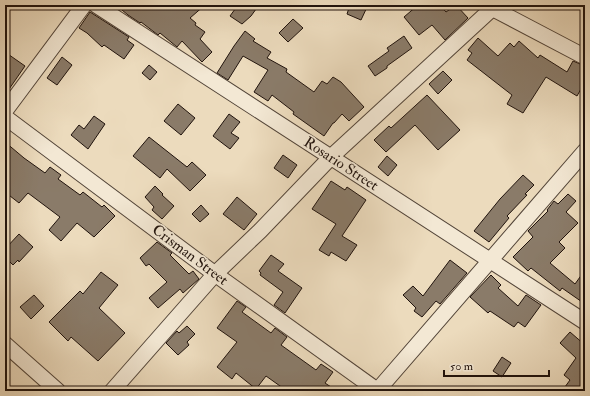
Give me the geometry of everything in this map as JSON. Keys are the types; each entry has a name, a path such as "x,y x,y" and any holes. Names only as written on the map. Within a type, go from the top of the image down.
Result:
{"street":[{"path":"5,111 84,5"},
{"name":"Rosario Street","path":"96,5 585,322"},
{"path":"112,391 215,274 260,231 331,157 491,6 585,57"},
{"name":"Crisman Street","path":"5,117 215,274 377,391"},
{"path":"377,391 585,152"},
{"path":"5,344 58,391"}],"building":[{"path":"116,5 205,5 190,18 196,23 195,25 205,32 200,39 212,52 202,62 182,41 177,47 160,33 158,35"},
{"path":"238,5 259,5 251,16 242,24 230,16"},
{"path":"350,5 368,5 361,20 347,14"},
{"path":"418,5 440,5 446,12 456,5 468,18 445,40 432,25 419,35 404,17"},
{"path":"90,12 129,37 127,40 134,45 124,59 104,45 102,47 87,33 79,28"},
{"path":"293,19 303,28 288,42 279,33"},
{"path":"245,31 255,39 253,41 271,52 267,58 287,69 286,72 314,92 322,81 327,84 333,77 341,82 364,107 349,121 342,114 333,123 324,136 293,114 294,112 272,95 268,101 254,92 268,70 243,56 228,80 217,73"},
{"path":"404,36 412,48 375,76 368,66 389,51 387,48"},
{"path":"478,38 498,56 510,43 514,47 519,41 538,58 540,55 567,72 573,61 585,66 585,82 577,96 546,77 523,113 507,104 512,95 467,60 472,53 468,50"},
{"path":"5,52 25,66 5,95"},
{"path":"62,57 72,65 57,85 47,78"},
{"path":"149,65 157,72 150,80 142,73"},
{"path":"443,71 452,80 438,94 429,84"},
{"path":"427,95 460,130 438,150 415,125 386,152 374,140 389,126 391,128"},
{"path":"178,104 195,118 181,135 164,121"},
{"path":"229,114 240,122 231,133 239,138 230,149 213,136"},
{"path":"94,116 105,124 88,149 71,135 79,125 84,129"},
{"path":"149,137 187,167 192,162 206,175 190,191 167,169 160,178 133,156"},
{"path":"5,142 45,173 50,167 61,175 58,179 80,195 83,192 102,207 104,205 115,216 94,237 77,223 61,241 49,230 60,217 28,193 19,203 5,192"},
{"path":"283,155 297,165 288,178 274,168"},
{"path":"387,156 397,165 388,176 378,167"},
{"path":"523,175 534,185 525,194 527,195 507,216 509,218 489,242 474,231 500,199"},
{"path":"331,181 345,190 347,187 366,200 342,236 357,245 346,261 331,252 329,256 319,250 336,224 312,209"},
{"path":"155,186 174,206 162,219 152,210 154,207 145,197"},
{"path":"568,194 576,201 566,212 578,223 559,242 565,248 550,263 575,284 585,270 585,304 562,288 560,291 531,268 528,271 513,257 533,237 528,231 548,211 547,210 554,201 558,204"},
{"path":"237,197 257,214 244,230 223,214"},
{"path":"201,205 209,214 200,222 192,214"},
{"path":"19,234 33,247 19,262 18,260 13,265 5,257 5,249"},
{"path":"157,242 172,253 170,255 189,274 193,271 199,279 183,293 180,289 158,308 149,298 167,282 149,264 146,266 140,258"},
{"path":"271,255 284,264 278,271 302,288 285,313 274,305 283,292 260,275 261,273 259,271"},
{"path":"450,260 467,273 440,304 436,301 422,317 414,311 416,308 403,295 413,286 423,296"},
{"path":"101,272 118,285 99,308 125,333 98,361 71,337 68,341 49,322 80,291 83,294"},
{"path":"491,275 501,285 498,288 518,306 526,295 541,305 525,327 518,322 514,327 490,311 488,313 470,297"},
{"path":"34,295 44,306 31,319 20,307"},
{"path":"237,301 246,307 242,312 271,333 275,328 287,337 281,345 316,370 321,364 333,372 325,383 337,391 287,391 266,376 256,389 236,373 232,379 217,367 237,342 217,328"},
{"path":"187,326 195,334 187,342 189,345 178,355 166,343 177,331 179,333"},
{"path":"570,332 585,345 585,391 562,391 570,380 564,375 576,358 560,343"},
{"path":"502,357 511,363 502,377 493,371"}]}
